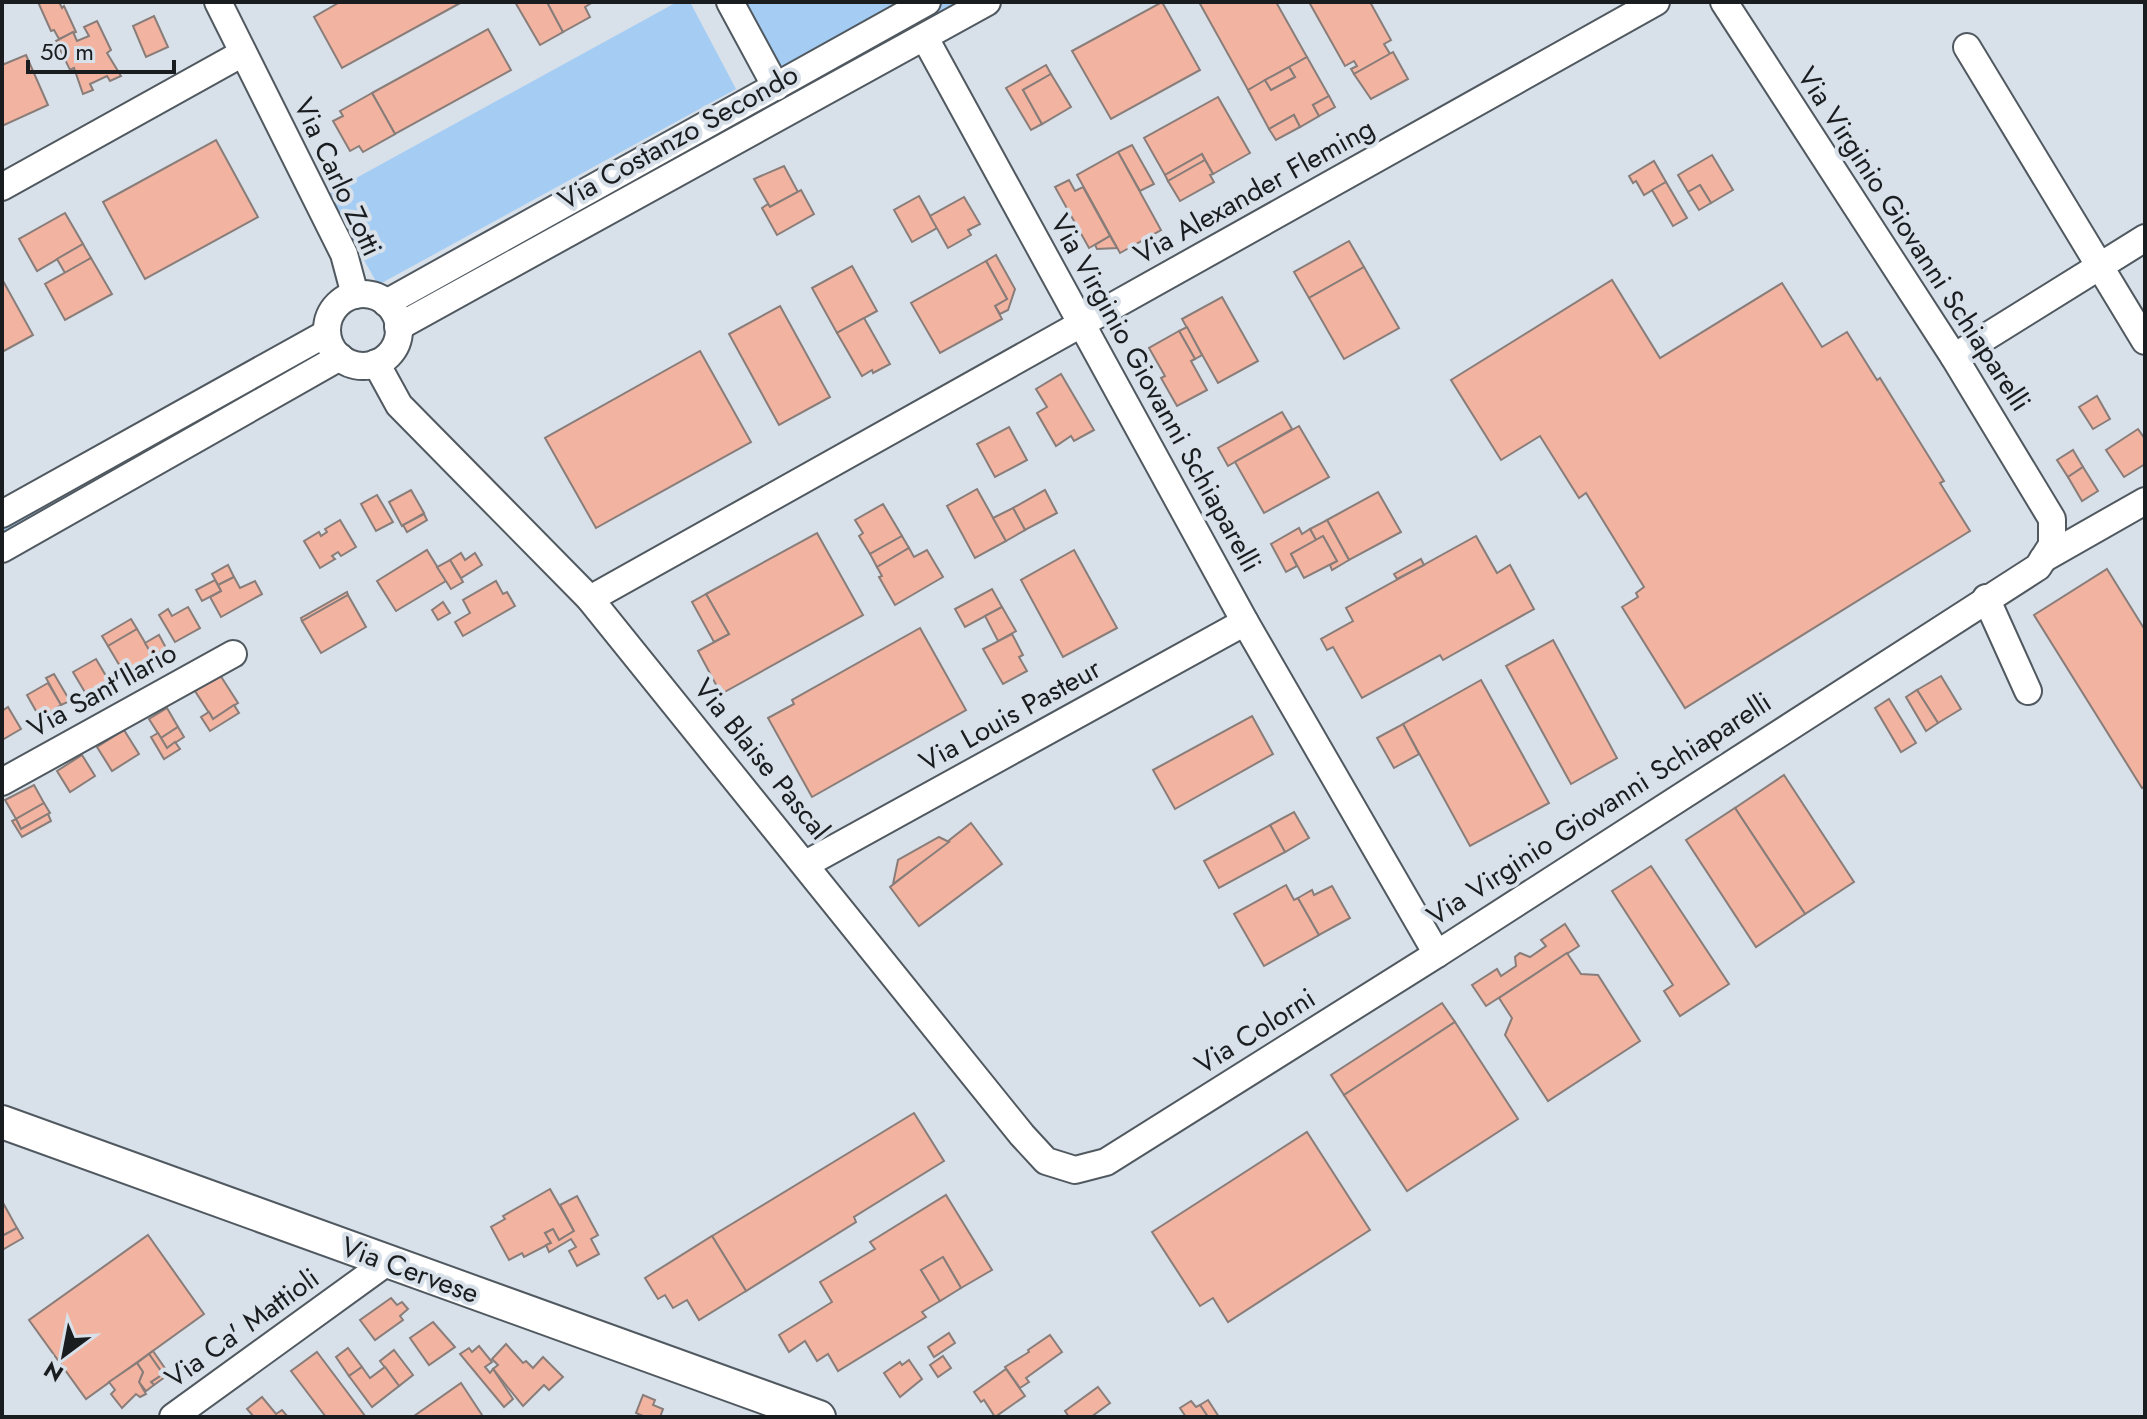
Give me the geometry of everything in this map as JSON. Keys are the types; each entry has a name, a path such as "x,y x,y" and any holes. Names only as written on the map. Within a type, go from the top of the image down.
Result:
{"main road":[{"name":"Via Cervese","path":"2,1122 819,1417"}],"street":[{"name":"Via Carlo Zotti","path":"218,2 344,254 355,295"},
{"path":"730,2 776,87"},
{"name":"Via Costanzo Secondo","path":"392,315 776,87 927,2"},
{"name":"Via Costanzo Secondo","path":"392,315 925,38 987,2"},
{"name":"Via Alexander Fleming","path":"590,599 1656,2"},
{"name":"Via Virginio Giovanni Schiaparelli","path":"925,38 1245,622 1437,954 2038,567 2052,545 2052,519 1954,357 1724,2"},
{"path":"1967,47 2145,341"},
{"path":"2,187 243,53"},
{"path":"1954,357 2145,238"},
{"path":"366,294 392,315 393,349 376,363 357,365 340,357 329,342 327,333 331,313 337,305 355,295 366,294"},
{"path":"2,514 327,333"},
{"path":"2,549 340,357"},
{"name":"Via Blaise Pascal","path":"376,363 399,405 590,599 1022,1135 1046,1161 1075,1170 1106,1162"},
{"path":"2043,559 2145,501"},
{"path":"1986,598 2028,691"},
{"name":"Via Louis Pasteur","path":"806,864 1245,622"},
{"name":"Via Sant'Ilario","path":"2,782 233,654"},
{"name":"Via Colorni","path":"1106,1162 1437,954"},
{"name":"Via Ca' Mattioli","path":"173,1417 387,1262"}],"shaded area":[{"path":"677,2 690,2 736,89 378,285 327,194"},
{"path":"743,2 900,2 781,71"},
{"path":"942,2 964,2 425,301 420,292"},
{"path":"292,363 296,373 2,536 2,524"}],"building":[{"path":"38,2 59,2 76,32 59,39 54,30 51,31"},
{"path":"340,2 462,2 342,68 314,17"},
{"path":"515,2 547,2 563,32 540,45"},
{"path":"547,2 593,2 585,7 590,17 563,32"},
{"path":"1162,2 1200,70 1111,119 1072,51"},
{"path":"1199,2 1276,2 1307,57 1248,90"},
{"path":"1309,2 1370,2 1391,40 1384,44 1390,54 1354,74 1351,69 1357,66 1354,61 1345,66"},
{"path":"154,16 168,47 146,57 133,26"},
{"path":"97,21 111,50 107,53 121,76 110,81 107,76 90,84 93,90 83,94 74,68 70,70 56,41 73,32 77,41 89,36 84,27"},
{"path":"488,29 511,70 395,134 372,93"},
{"path":"1393,52 1408,79 1371,99 1354,74"},
{"path":"26,55 48,105 2,126 2,65"},
{"path":"1307,57 1329,96 1313,105 1319,116 1300,127 1294,115 1269,129 1248,90 1265,80 1271,90 1295,77 1289,67"},
{"path":"1046,65 1051,74 1023,90 1042,124 1031,130 1006,88"},
{"path":"1289,67 1295,77 1271,90 1265,80"},
{"path":"1051,74 1071,107 1042,124 1023,90"},
{"path":"372,93 395,134 363,152 359,146 350,151 333,121 343,116 340,111"},
{"path":"1329,96 1335,107 1319,116 1313,105"},
{"path":"1218,97 1250,153 1213,174 1202,154 1165,175 1144,138"},
{"path":"1294,115 1300,127 1276,140 1269,129"},
{"path":"216,140 258,217 145,279 103,202"},
{"path":"1132,145 1154,184 1140,191 1118,152"},
{"path":"1118,152 1161,230 1120,253 1077,175"},
{"path":"1202,154 1205,160 1168,181 1165,175"},
{"path":"1712,155 1733,190 1711,203 1700,185 1688,192 1678,175"},
{"path":"1205,160 1214,182 1180,201 1168,181"},
{"path":"1654,161 1666,182 1644,195 1629,176"},
{"path":"784,166 798,192 770,207 754,179"},
{"path":"1069,180 1075,191 1083,187 1110,236 1089,248 1055,187"},
{"path":"1666,182 1687,218 1673,226 1652,190"},
{"path":"1700,185 1711,203 1699,210 1688,192"},
{"path":"801,190 814,214 777,235 762,208 768,204 770,207"},
{"path":"919,196 937,228 912,242 894,210"},
{"path":"964,197 980,224 968,230 971,235 948,248 930,216"},
{"path":"65,213 83,244 37,271 19,239"},
{"path":"1110,236 1117,248 1097,249 1095,245"},
{"path":"1349,241 1364,267 1309,298 1294,272"},
{"path":"83,244 91,258 65,273 57,259"},
{"path":"996,255 1015,289 1008,310 1000,314 995,306 1007,299 986,261"},
{"path":"91,258 112,294 65,320 45,284"},
{"path":"986,261 1007,299 995,306 1002,319 940,353 911,303"},
{"path":"852,266 877,311 837,333 812,288"},
{"path":"1364,267 1399,328 1344,359 1309,298"},
{"path":"2,279 33,335 2,352"},
{"path":"1612,280 1660,358 1782,283 1822,347 1847,332 1877,380 1880,378 1944,481 1940,483 1970,531 1685,708 1622,607 1638,597 1636,593 1644,587 1586,493 1579,498 1540,436 1501,460 1451,380"},
{"path":"1222,297 1258,361 1218,383 1182,319"},
{"path":"780,306 830,397 779,425 729,334"},
{"path":"864,318 890,364 862,376 837,333"},
{"path":"1187,327 1202,355 1195,359 1179,331"},
{"path":"1179,331 1195,359 1191,361 1207,390 1177,406 1149,348"},
{"path":"700,351 751,442 596,528 545,438"},
{"path":"1061,374 1094,430 1074,441 1071,436 1056,446 1037,413 1047,407 1036,389"},
{"path":"2097,396 2110,419 2093,429 2079,407"},
{"path":"1282,412 1292,429 1228,466 1218,448"},
{"path":"1299,426 1329,477 1264,513 1235,462"},
{"path":"1009,427 1027,460 995,477 977,444"},
{"path":"2138,429 2145,439 2145,464 2124,477 2106,450"},
{"path":"2073,450 2083,467 2068,477 2057,460"},
{"path":"2083,467 2098,491 2082,501 2068,477"},
{"path":"977,489 1006,541 975,558 947,506"},
{"path":"411,490 424,513 402,526 389,502"},
{"path":"1045,490 1057,513 1025,530 1013,508"},
{"path":"1378,492 1401,532 1349,560 1327,520"},
{"path":"377,495 393,522 376,531 361,504"},
{"path":"883,504 902,536 870,554 859,536 863,533 855,520"},
{"path":"1013,508 1025,530 1006,541 993,518"},
{"path":"424,514 427,520 407,532 403,525"},
{"path":"340,520 356,547 341,556 338,552 332,556 335,559 320,568 304,541 319,532 321,536 327,532 325,529"},
{"path":"1327,520 1349,560 1332,570 1330,565 1337,561 1323,536 1316,540 1310,529"},
{"path":"1299,528 1302,534 1310,529 1316,540 1291,554 1297,566 1286,572 1271,544"},
{"path":"817,533 863,615 721,694 698,651 729,634 706,594"},
{"path":"902,536 909,548 877,567 870,554"},
{"path":"1323,536 1337,561 1304,578 1291,554"},
{"path":"1476,536 1497,573 1510,565 1534,609 1443,660 1440,655 1362,698 1333,647 1327,650 1321,639 1353,621 1346,608"},
{"path":"909,548 914,557 927,550 943,577 895,605 879,577 882,576 877,567"},
{"path":"427,550 446,581 396,611 377,581"},
{"path":"1074,550 1117,628 1063,657 1021,580"},
{"path":"461,553 465,560 475,553 482,565 461,578 450,560"},
{"path":"1421,559 1424,565 1397,579 1394,574"},
{"path":"450,560 463,582 451,589 437,567"},
{"path":"228,565 234,577 218,585 212,574"},
{"path":"2107,569 2145,630 2145,787 2142,788 2034,615"},
{"path":"234,577 240,588 255,581 262,594 221,617 210,597 221,591 218,585"},
{"path":"215,580 221,591 202,601 196,590"},
{"path":"496,581 515,606 463,636 455,622 470,613 463,600"},
{"path":"992,589 1002,607 965,627 955,609"},
{"path":"347,592 348,595 302,621 301,618"},
{"path":"706,594 729,634 714,642 692,602"},
{"path":"348,595 366,627 321,653 302,621"},
{"path":"443,602 450,613 438,620 432,610"},
{"path":"188,607 200,628 175,642 159,615 168,609 172,616"},
{"path":"1002,607 1016,631 998,641 985,616"},
{"path":"131,619 137,629 108,646 102,636"},
{"path":"920,628 966,710 812,797 768,718 794,704 792,700"},
{"path":"137,629 153,656 124,673 108,646"},
{"path":"1012,634 1027,671 1003,684 983,649"},
{"path":"159,635 166,648 153,656 145,643"},
{"path":"1553,640 1617,758 1571,784 1506,666"},
{"path":"96,659 109,681 86,694 73,672"},
{"path":"54,674 70,701 61,705 46,678"},
{"path":"220,675 238,703 213,719 195,691"},
{"path":"1941,676 1961,709 1938,723 1917,690"},
{"path":"1481,680 1549,803 1470,846 1403,724"},
{"path":"48,683 61,705 40,718 27,695"},
{"path":"1917,690 1938,723 1926,731 1906,697"},
{"path":"1889,699 1916,743 1901,752 1875,708"},
{"path":"234,705 239,713 210,731 201,717 209,712 213,719"},
{"path":"8,707 21,729 2,740 2,711"},
{"path":"167,708 178,727 161,738 149,719"},
{"path":"1252,716 1273,754 1175,809 1153,770"},
{"path":"1403,724 1419,754 1394,768 1377,738"},
{"path":"178,727 184,737 167,748 161,738"},
{"path":"124,730 139,754 112,771 97,747"},
{"path":"158,733 167,748 175,742 180,749 164,759 151,737"},
{"path":"82,755 95,776 70,792 57,771"},
{"path":"1784,775 1854,882 1805,914 1735,808"},
{"path":"34,785 44,803 16,819 5,800"},
{"path":"44,803 50,813 21,829 16,819"},
{"path":"1735,808 1805,914 1756,947 1686,840"},
{"path":"1294,812 1309,838 1285,852 1270,825"},
{"path":"48,814 51,821 22,837 12,821 16,819 21,829"},
{"path":"971,823 1002,864 919,926 890,887"},
{"path":"1270,825 1285,852 1219,888 1204,861"},
{"path":"939,837 949,842 893,884 898,860"},
{"path":"1651,866 1729,984 1680,1016 1664,991 1673,985 1612,891"},
{"path":"1286,885 1294,900 1298,898 1319,935 1264,966 1234,914"},
{"path":"1332,886 1350,918 1319,935 1298,898 1312,890 1314,895"},
{"path":"1565,924 1579,946 1486,1006 1472,985 1497,969 1501,976 1516,966 1515,957 1520,953 1530,957 1546,946 1541,940"},
{"path":"1567,953 1581,974 1598,975 1640,1041 1548,1101 1505,1035 1512,1018 1499,998"},
{"path":"1442,1003 1455,1022 1344,1095 1331,1075"},
{"path":"1455,1022 1518,1119 1407,1191 1344,1095"},
{"path":"914,1113 944,1161 854,1217 856,1222 746,1291 712,1236"},
{"path":"1307,1132 1370,1230 1228,1322 1213,1298 1200,1306 1152,1232"},
{"path":"550,1189 574,1231 559,1240 553,1229 545,1233 551,1243 524,1257 522,1253 509,1260 491,1227 505,1219 503,1216"},
{"path":"946,1195 992,1270 961,1288 943,1257 921,1270 940,1301 922,1312 926,1317 838,1371 828,1354 817,1361 805,1341 789,1352 779,1335 832,1302 820,1282 875,1249 870,1242"},
{"path":"577,1196 598,1235 591,1239 599,1254 577,1266 569,1251 576,1247 571,1239 549,1252 546,1245 551,1243 545,1233 553,1229 559,1240 574,1231 560,1205"},
{"path":"2,1201 17,1228 2,1236"},
{"path":"17,1228 23,1238 2,1250 2,1236"},
{"path":"148,1235 204,1314 86,1399 29,1320"},
{"path":"712,1236 746,1291 699,1320 687,1300 673,1308 665,1295 658,1299 645,1278"},
{"path":"943,1257 961,1288 940,1301 921,1270"},
{"path":"391,1298 397,1305 402,1302 408,1309 400,1316 403,1320 375,1340 360,1320"},
{"path":"433,1322 455,1347 429,1365 410,1338"},
{"path":"949,1333 955,1343 934,1357 928,1347"},
{"path":"1050,1335 1062,1352 1026,1378 1029,1382 1020,1388 1005,1367"},
{"path":"506,1344 523,1363 526,1361 533,1368 543,1357 563,1377 549,1390 544,1385 523,1406 493,1369 498,1365 492,1359"},
{"path":"479,1346 492,1362 485,1367 490,1373 493,1369 513,1399 504,1407 460,1354 469,1348 472,1352"},
{"path":"348,1348 362,1367 349,1376 336,1357"},
{"path":"394,1350 413,1375 399,1386 380,1361"},
{"path":"153,1351 169,1374 154,1385 151,1382 163,1374 149,1354"},
{"path":"317,1352 364,1417 326,1417 291,1371"},
{"path":"149,1354 163,1374 151,1382 154,1385 146,1391 139,1382 143,1372 137,1363"},
{"path":"943,1356 951,1368 938,1377 930,1365"},
{"path":"909,1360 922,1379 900,1397 884,1373"},
{"path":"137,1363 143,1372 139,1382 146,1394 140,1397 136,1394 122,1408 111,1394 115,1390 109,1382"},
{"path":"362,1367 370,1378 385,1367 399,1386 372,1407 349,1376"},
{"path":"1006,1369 1025,1396 995,1417 984,1400 981,1402 974,1392"},
{"path":"461,1383 482,1415 414,1416"},
{"path":"1098,1387 1110,1403 1091,1417 1069,1417 1065,1411"},
{"path":"643,1395 655,1400 653,1405 663,1409 660,1417 645,1417 636,1413"},
{"path":"262,1397 276,1414 282,1410 288,1417 254,1417 247,1409"},
{"path":"1208,1400 1219,1417 1208,1417 1200,1405"},
{"path":"1191,1401 1196,1407 1200,1405 1208,1417 1186,1417 1180,1408"}]}
